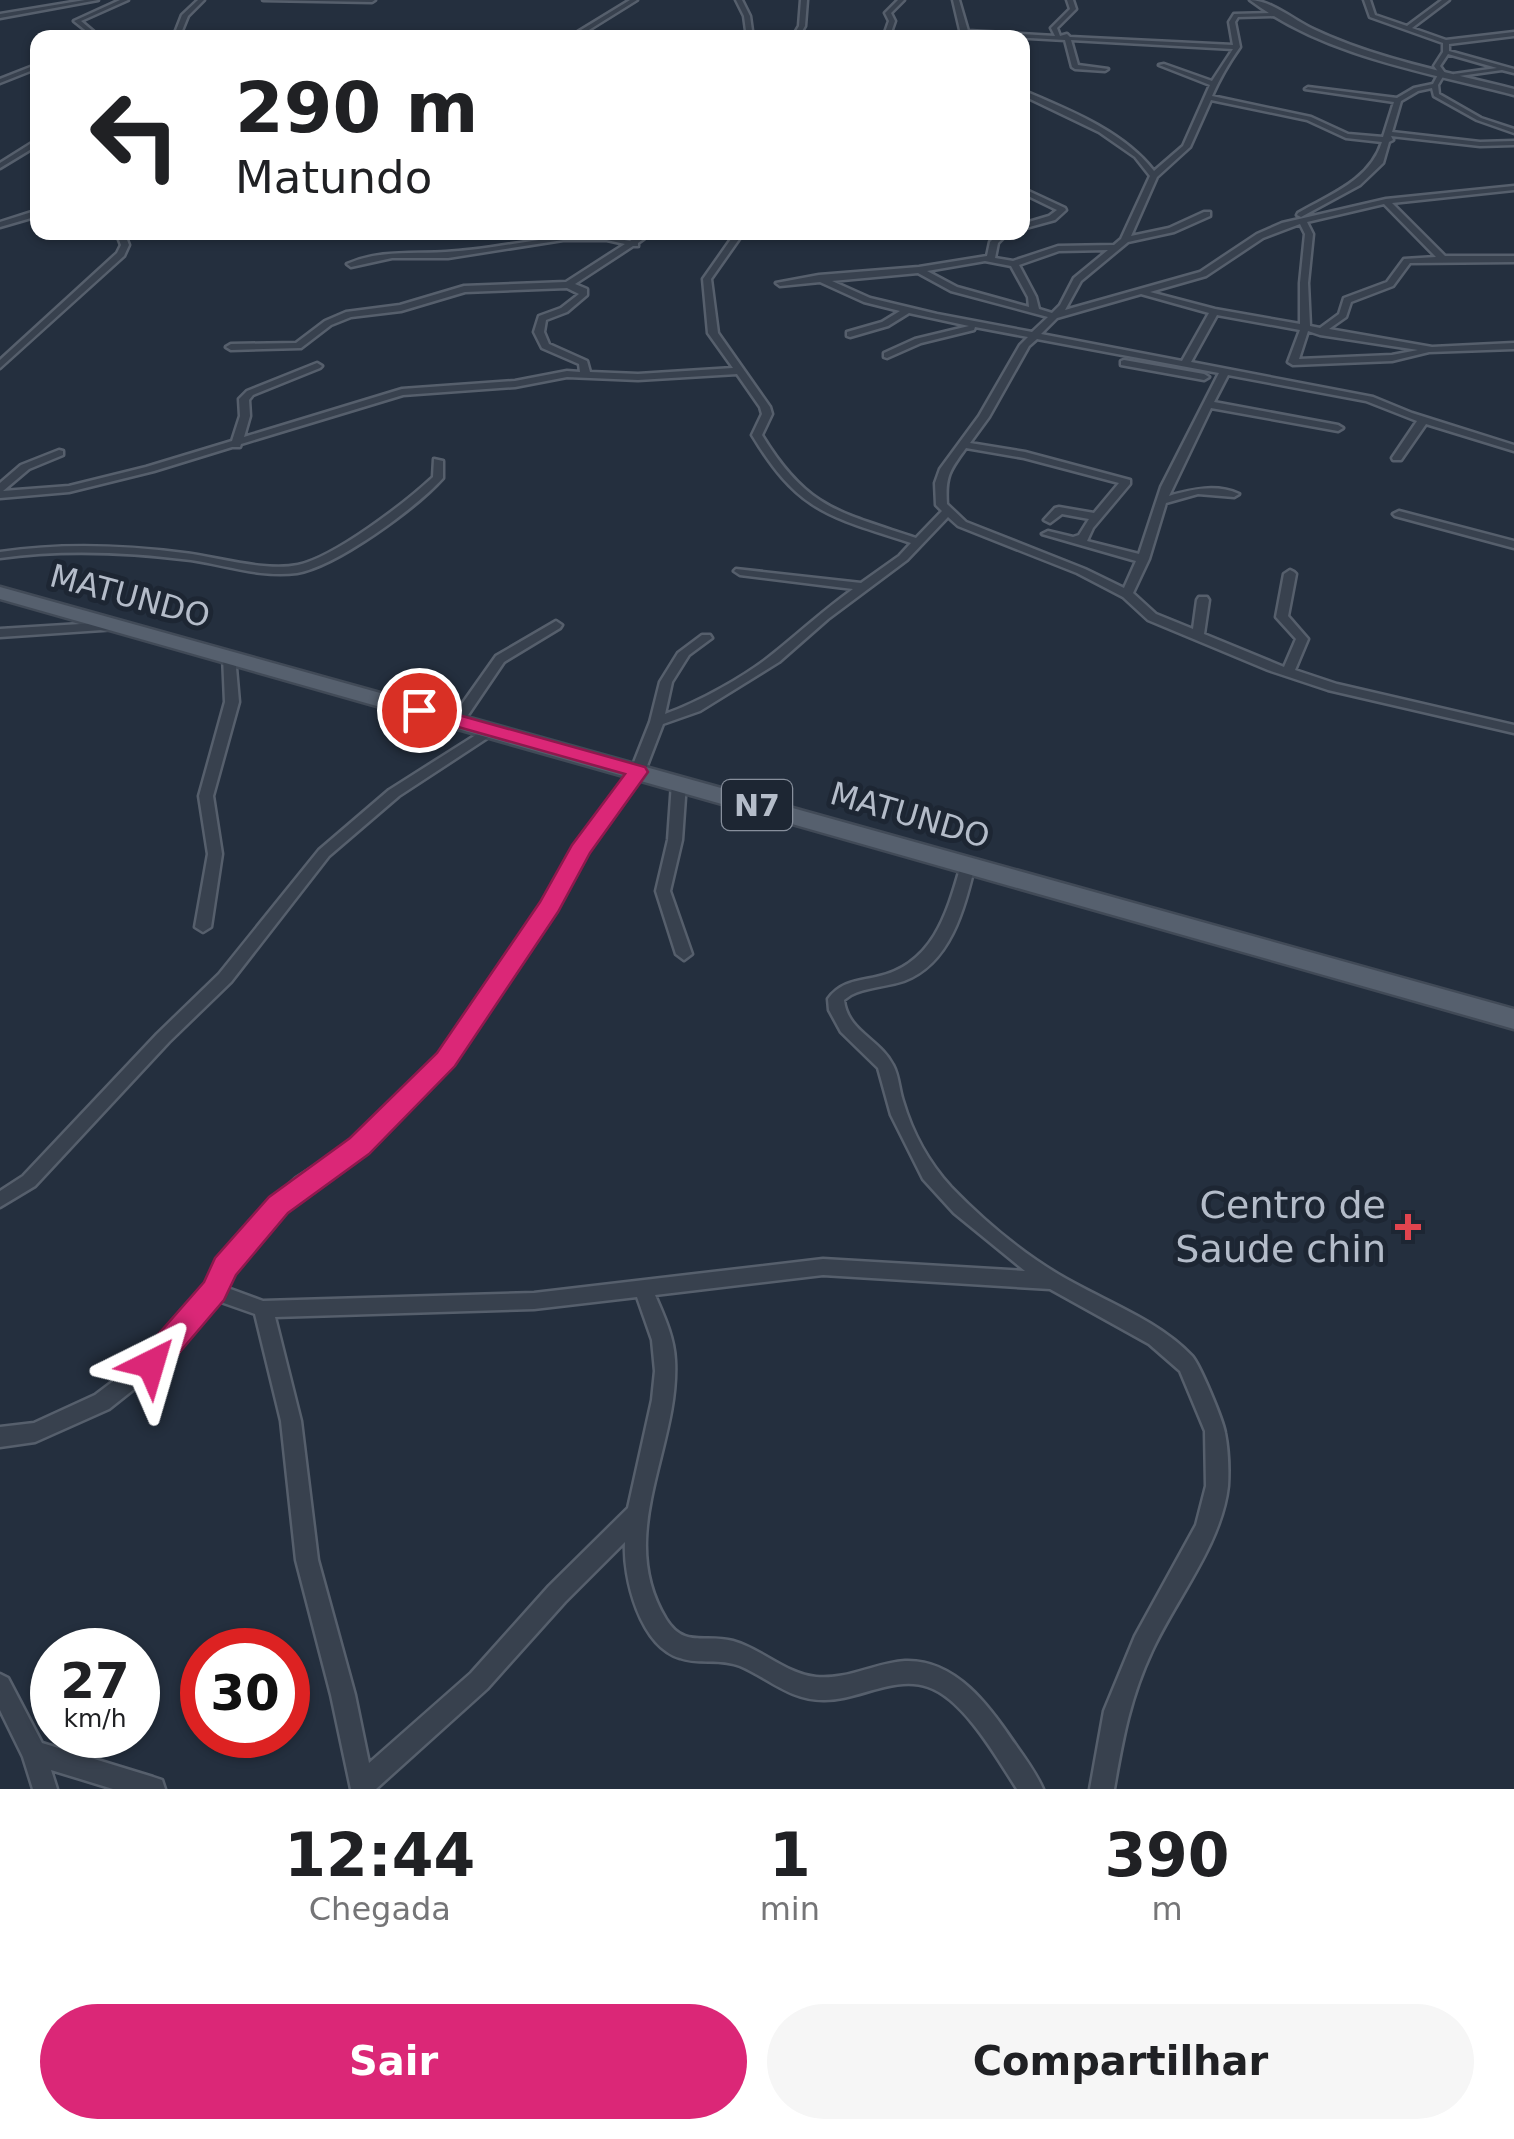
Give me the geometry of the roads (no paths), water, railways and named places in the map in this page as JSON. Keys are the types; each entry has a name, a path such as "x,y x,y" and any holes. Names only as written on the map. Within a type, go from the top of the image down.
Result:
{"main road":[{"name":"MATUNDO","path":"0,594 1514,1019"}],"street":[{"path":"0,16 95,0"},
{"path":"89,30 77,21 125,0"},
{"path":"179,30 185,14 201,0"},
{"path":"266,0 372,0"},
{"path":"585,30 634,0"},
{"path":"740,0 749,30"},
{"path":"799,30 804,0"},
{"path":"889,30 892,20 888,13 901,0"},
{"path":"956,0 964,30"},
{"path":"1070,0 1074,8 1054,28 1063,35 1075,67 1105,69"},
{"path":"1254,0 1275,14 1381,60 1514,92"},
{"path":"1367,0 1372,16 1446,42 1514,34"},
{"path":"1410,27 1446,0"},
{"path":"1237,48 1232,22 1236,15 1275,14"},
{"path":"1030,34 1237,48"},
{"path":"1442,73 1436,66 1446,52 1446,42"},
{"path":"1237,48 1224,62 1186,148 1154,176 1120,244 1077,280 1054,316 1035,333 945,469 940,483 946,513 962,524 1128,594 1152,618 1288,672 1333,687 1514,729"},
{"path":"1446,52 1512,70"},
{"path":"1162,65 1216,85"},
{"path":"0,82 30,69"},
{"path":"1454,76 1512,70"},
{"path":"1308,90 1398,100 1416,89 1434,85 1442,73"},
{"path":"1434,85 1438,96 1514,132"},
{"path":"1030,96 1102,130 1138,156 1154,176"},
{"path":"1210,98 1309,118 1346,136 1514,143"},
{"path":"918,270 954,289 1054,316 1203,274 1260,236 1361,180 1380,161 1398,100"},
{"path":"0,166 30,146"},
{"path":"1285,225 1386,200 1514,188"},
{"path":"1030,194 1062,210 1052,218 1030,225"},
{"path":"1386,200 1444,259"},
{"path":"780,283 918,270 991,258 1014,264 1058,249 1120,244 1172,230 1207,214"},
{"path":"0,224 30,215"},
{"path":"1284,387 1305,328 1309,234 1302,221"},
{"path":"0,365 121,254 126,245 124,240"},
{"path":"351,264 392,255 448,254 549,240"},
{"path":"616,240 635,244"},
{"path":"568,285 640,240"},
{"path":"734,240 709,274 711,328 764,407 767,414 757,435 785,481 814,505 918,542"},
{"path":"991,258 996,240"},
{"path":"1320,332 1343,315 1348,300 1390,284 1407,260 1514,259"},
{"path":"1014,264 1032,297 1035,312"},
{"path":"819,278 858,296 908,310 1186,363 1222,375"},
{"path":"230,347 298,346 328,323 349,314 401,308 464,289 568,285 584,291 583,295 564,310 542,318 539,332 545,346 584,363 586,372"},
{"path":"1144,293 1214,312 1432,350"},
{"path":"850,334 884,324 908,310"},
{"path":"1186,363 1214,312"},
{"path":"887,355 918,340 980,326"},
{"path":"1293,362 1392,358 1432,350 1514,346"},
{"path":"1124,363 1369,399 1514,448"},
{"path":"236,445 245,416 244,399 250,393 317,366"},
{"path":"0,492 80,486 236,445 354,404 402,392 515,384 586,372 638,377 739,370"},
{"path":"1128,594 1163,501 1222,375"},
{"path":"1208,404 1338,428"},
{"path":"1397,458 1424,420"},
{"path":"964,445 1125,480 1116,499 1097,516 1084,538 1073,540"},
{"path":"0,492 25,467 58,453"},
{"path":"0,555 48,550 138,550 296,569 337,554 409,502 438,478 438,461"},
{"path":"1163,501 1198,492 1234,494"},
{"path":"1097,516 1059,510 1049,527 1073,540 1143,559"},
{"path":"658,722 694,708 776,659 903,558 946,513"},
{"path":"1399,514 1514,545"},
{"path":"740,571 862,587"},
{"path":"1288,672 1302,639 1282,617 1290,574"},
{"path":"1198,634 1203,600"},
{"path":"457,720 500,659 556,625"},
{"path":"0,633 114,626"},
{"path":"0,1437 34,1432 102,1402 151,1364 214,1291 226,1267 278,1205 359,1146 446,1060 550,906 580,850 638,772 658,722 658,707 671,673 684,653 706,638"},
{"path":"203,928 215,854 206,796 232,702 229,656"},
{"path":"0,1200 29,1181 225,978 324,853 405,786 490,730"},
{"path":"679,783 675,840 662,883 670,920 684,954"},
{"path":"968,865 948,933 928,960 894,980 848,988 836,999 840,1020 883,1062 920,1161 945,1192 1053,1281 1156,1338 1188,1366 1215,1431 1217,1486 1206,1528 1143,1644 1116,1711 1102,1789"},
{"path":"214,1291 263,1309 534,1301 823,1268 1053,1281"},
{"path":"644,1290 662,1336 666,1370 636,1515 640,1584 650,1610 671,1643 693,1650 737,1654 752,1659 790,1685 822,1690 910,1671 935,1677 966,1702 1031,1789"},
{"path":"263,1309 291,1421 307,1560 363,1787 479,1682 557,1594 636,1515"},
{"path":"0,1686 30,1745"},
{"path":"36,1758 45,1789"},
{"path":"51,1758 153,1789"}],"place":[{"name":"Centro de Saude chin","path":"1408,1227"}]}
